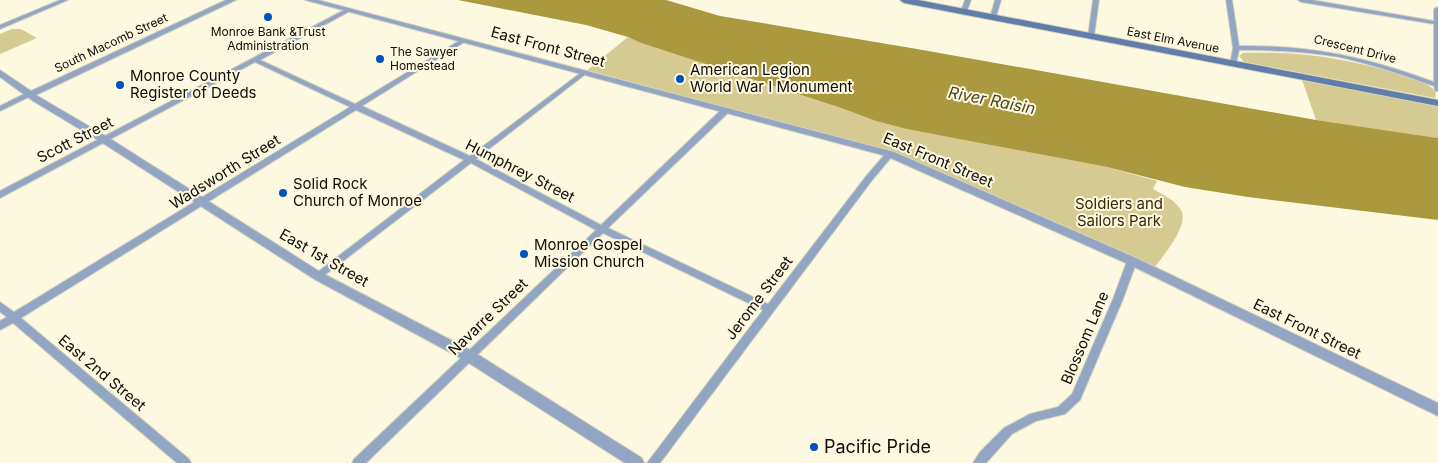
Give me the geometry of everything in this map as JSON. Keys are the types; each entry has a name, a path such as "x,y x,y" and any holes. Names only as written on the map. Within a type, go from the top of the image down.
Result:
{"main road":[{"name":"East Elm Avenue","path":"904,0 1438,103"}],"street":[{"path":"0,27 65,0"},
{"name":"South Macomb Street","path":"0,108 232,0"},
{"name":"East Front Street","path":"309,0 890,154 1132,262 1438,410"},
{"path":"964,11 968,0"},
{"path":"993,17 998,0"},
{"path":"1091,36 1096,0"},
{"path":"1229,0 1236,48 1233,64"},
{"path":"1301,0 1437,23"},
{"path":"1437,9 1438,90"},
{"name":"Scott Street","path":"0,195 348,10"},
{"name":"Wadsworth Street","path":"0,326 464,40"},
{"name":"Crescent Drive","path":"1236,48 1291,48 1329,52 1388,67 1437,85"},
{"name":"Humphrey Street","path":"255,60 471,160 602,229 770,309"},
{"path":"318,276 585,72"},
{"name":"East 1st Street","path":"0,73 318,276 469,356 637,463"},
{"name":"Navarre Street","path":"358,463 726,110"},
{"name":"Jerome Street","path":"653,463 870,177 890,154"},
{"name":"Blossom Lane","path":"979,463 1008,432 1034,417 1061,411 1076,397 1132,262"},
{"name":"East 2nd Street","path":"0,306 186,463"}],"green space":[{"path":"12,29 21,29 37,38 0,54 0,34"},
{"name":"Soldiers and Sailors Park","path":"628,37 641,43 876,121 906,129 1107,167 1157,181 1153,189 1178,206 1183,217 1182,224 1173,242 1152,271 890,154 585,72"},
{"path":"1243,53 1283,53 1322,57 1379,68 1424,83 1436,92 1435,98 1244,62 1239,56"},
{"path":"1301,77 1438,103 1438,138 1316,120"}],"water":[{"name":"River Raisin","path":"458,0 666,0 720,16 1316,120 1438,138 1438,220 1248,197 1185,187 1107,167 906,129 876,121 641,43 628,37 586,25"}],"place":[{"name":"Monroe Bank &Trust Administration","path":"268,17"},
{"name":"The Sawyer Homestead","path":"380,59"},
{"name":"American Legion World War I Monument","path":"680,79"},
{"name":"Monroe County Register of Deeds","path":"120,85"},
{"name":"Solid Rock Church of Monroe","path":"283,193"},
{"name":"Monroe Gospel Mission Church","path":"524,254"},
{"name":"Pacific Pride","path":"814,447"}]}
